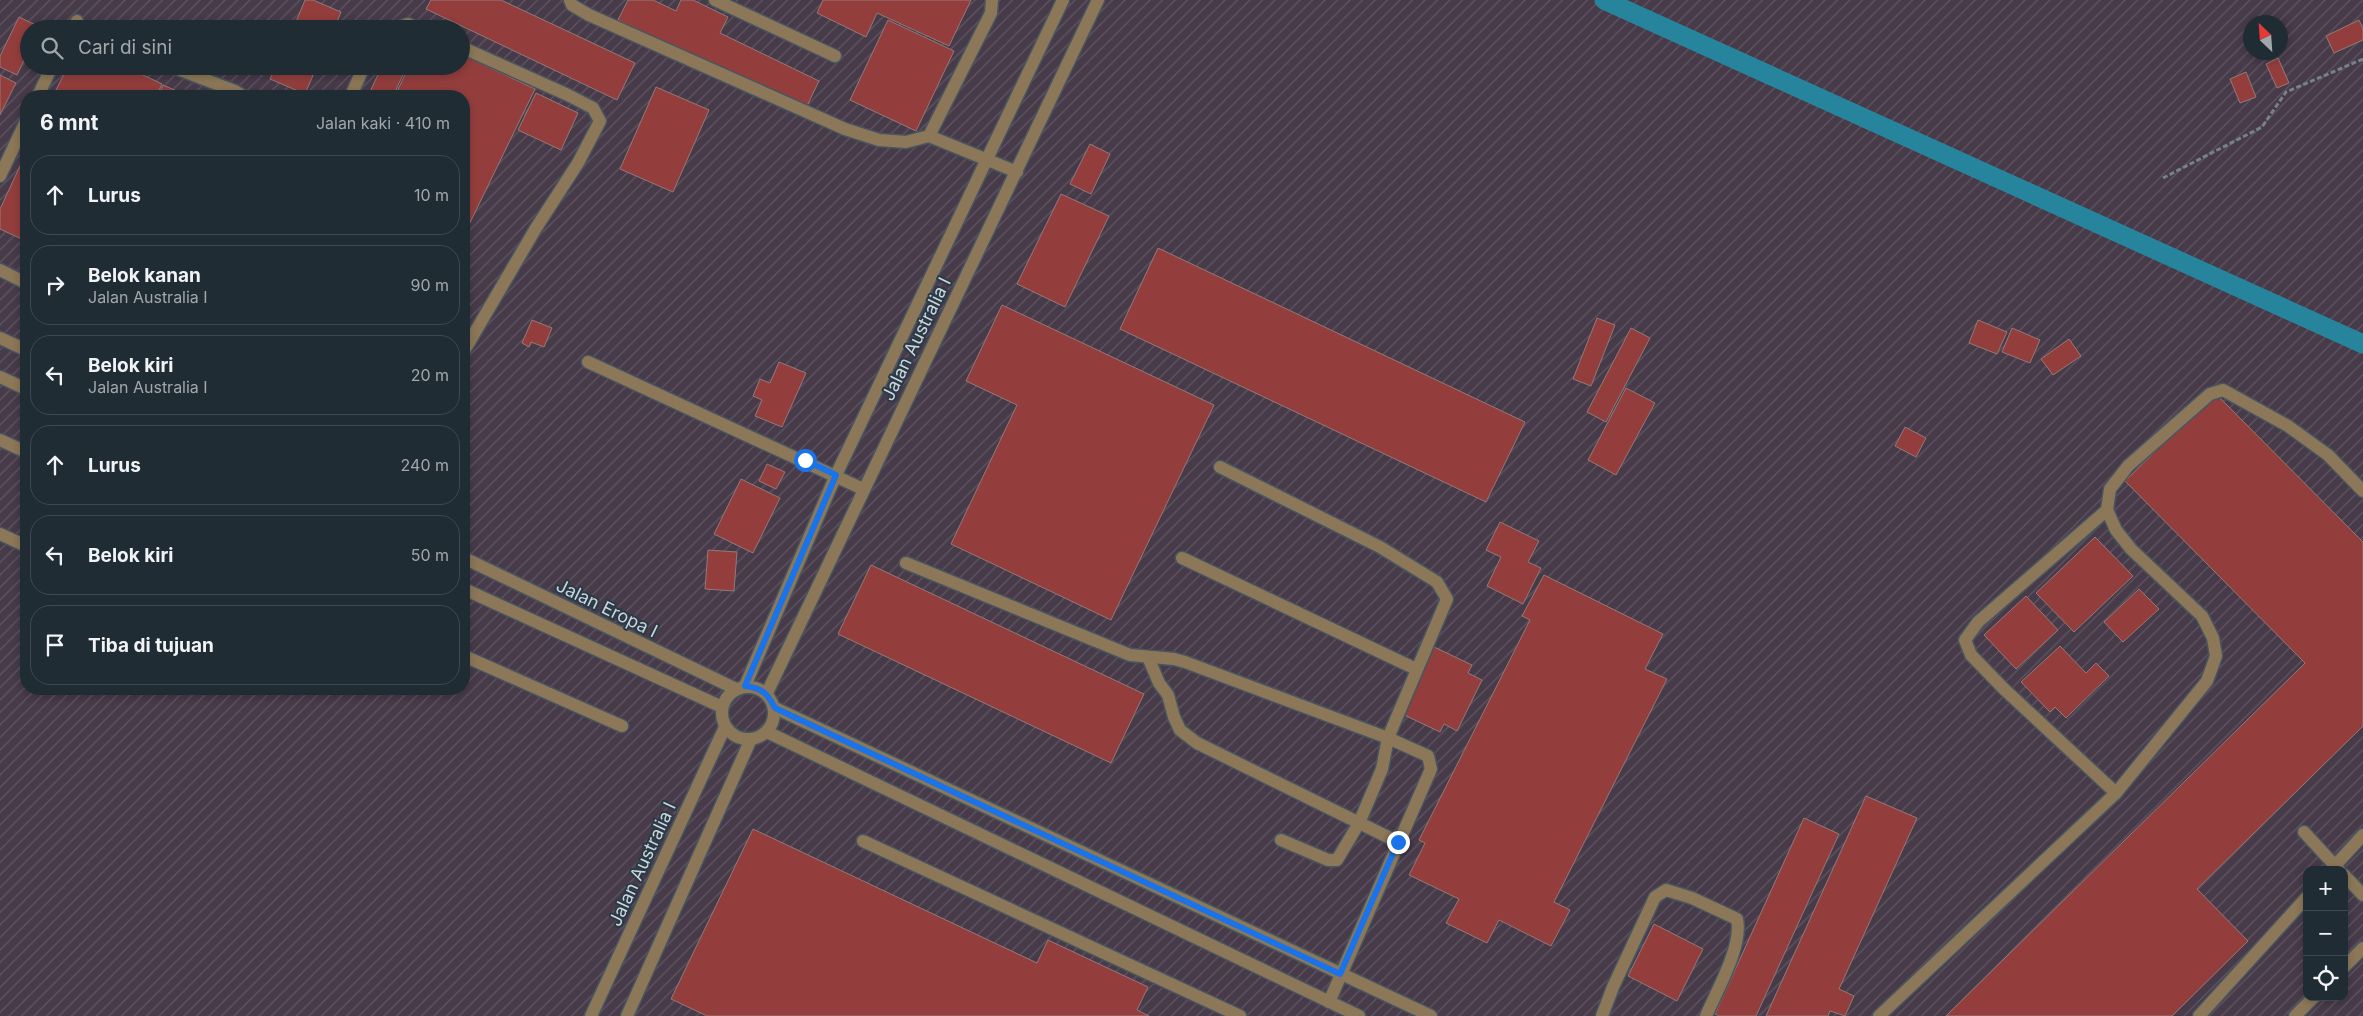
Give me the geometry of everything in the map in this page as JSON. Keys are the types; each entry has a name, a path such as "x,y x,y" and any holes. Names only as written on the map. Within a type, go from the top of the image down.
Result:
{"lane":[{"path":"570,0 572,5 589,15 845,129 879,140 906,142 929,136 1017,172"},
{"path":"715,0 835,56"},
{"path":"929,136 991,13 992,0"},
{"name":"Jalan Australia I","path":"722,707 727,696 741,687 836,475 1063,0"},
{"name":"Jalan Australia I","path":"767,694 863,489 1098,0"},
{"path":"470,51 593,108 600,121 578,163 536,228 470,342"},
{"path":"41,90 48,75"},
{"path":"193,75 232,90"},
{"path":"354,90 360,75"},
{"path":"0,176 20,134"},
{"path":"0,270 20,280"},
{"path":"0,338 20,347"},
{"path":"588,362 863,489"},
{"path":"0,377 20,386"},
{"path":"1879,1016 2116,793 2207,681 2216,656 2213,638 2202,616 2131,549 2116,530 2107,510 2110,489 2128,466 2210,394 2223,390 2288,426 2328,455 2363,491"},
{"path":"0,440 20,449"},
{"path":"1220,467 1380,547 1437,582 1447,599 1388,738 1382,769 1359,823 1337,860 1328,860 1281,840"},
{"path":"2107,510 1978,622 1965,640 1971,655 2004,689 2116,793"},
{"path":"0,534 20,543"},
{"path":"1182,558 1416,669"},
{"name":"Jalan Eropa I","path":"470,561 741,687"},
{"path":"906,563 1130,655 1174,659 1185,662 1388,738 1428,756 1431,762 1431,769 1329,1002"},
{"path":"470,592 722,707 725,727 736,737 751,739 767,732 774,721 775,708 767,694 757,687 741,687"},
{"path":"1148,657 1159,684 1168,695 1174,718 1180,730 1197,743 1398,842"},
{"path":"470,659 622,726"},
{"path":"775,708 1431,1016"},
{"name":"Jalan Australia I","path":"591,1016 725,727"},
{"path":"767,732 1360,1016"},
{"path":"627,1016 751,739"},
{"path":"2304,832 2333,866"},
{"path":"2337,866 2363,835"},
{"path":"862,841 1240,1016"},
{"path":"2348,879 2363,895"},
{"path":"1602,1016 1612,988 1655,898 1666,890 1692,898 1737,919 1739,930 1736,944 1706,1016"},
{"path":"2199,1016 2303,901"},
{"path":"2348,963 2363,948"},
{"path":"2295,1016 2310,1001"}],"path":[{"path":"2163,178 2262,127 2286,92 2363,59"}],"shaded area":[{"path":"0,0 2363,0 2363,1016 0,1016"}],"building":[{"path":"305,0 313,0 341,12 338,20 297,20"},
{"path":"431,0 501,0 635,63 617,100 470,30 470,20 449,20 426,9"},
{"path":"628,0 653,0 676,11 681,0 693,0 728,17 720,33 819,81 805,110 618,20"},
{"path":"823,0 971,0 949,46 877,13 866,37 817,13"},
{"path":"19,17 25,20 20,20 20,69 17,75 0,67 0,56"},
{"path":"888,20 954,51 916,131 850,100"},
{"path":"2359,20 2363,29 2363,40 2334,53 2326,36"},
{"path":"470,58 535,89 470,223 470,90 398,90 405,75 470,75"},
{"path":"2279,60 2289,83 2277,88 2266,64"},
{"path":"2246,72 2256,97 2240,103 2230,79"},
{"path":"0,75 16,83 0,115"},
{"path":"64,75 143,75 162,84 159,90 56,90"},
{"path":"272,75 313,75 307,90 296,90 270,79"},
{"path":"378,75 403,75 396,90 371,90"},
{"path":"163,85 174,90 161,90"},
{"path":"656,87 709,110 673,192 620,169"},
{"path":"536,93 578,113 561,150 518,130"},
{"path":"1090,144 1110,154 1091,194 1070,184"},
{"path":"20,166 20,238 0,229 0,209"},
{"path":"1061,194 1109,216 1065,307 1017,284"},
{"path":"1158,248 1525,422 1486,502 1120,329"},
{"path":"1002,305 1214,405 1111,620 951,544 1017,405 966,381"},
{"path":"1597,318 1615,325 1591,386 1573,379"},
{"path":"532,320 552,328 544,347 531,342 529,347 522,343"},
{"path":"1978,320 2007,332 1997,354 1969,343"},
{"path":"1631,328 1650,338 1606,422 1587,412"},
{"path":"2012,328 2040,340 2030,363 2002,352"},
{"path":"2069,339 2081,356 2053,375 2041,359"},
{"path":"779,362 806,373 782,427 755,416 762,400 753,396 760,379 770,383"},
{"path":"1626,388 1655,403 1616,475 1588,460"},
{"path":"2215,393 2363,542 2363,726 2197,889 2248,941 2172,1016 1946,1016 2305,663 2125,481"},
{"path":"1905,427 1926,438 1916,457 1895,446"},
{"path":"767,464 785,472 776,489 759,481"},
{"path":"741,479 780,498 753,553 714,534"},
{"path":"1500,522 1539,541 1528,562 1541,568 1523,604 1487,586 1501,557 1486,550"},
{"path":"2095,537 2133,576 2074,632 2036,593"},
{"path":"708,550 737,552 734,591 705,589"},
{"path":"871,565 1144,694 1111,763 838,634"},
{"path":"1544,575 1663,634 1645,669 1667,679 1554,902 1570,910 1551,946 1499,920 1487,943 1446,923 1459,899 1409,875 1425,843 1419,840 1530,620 1522,616"},
{"path":"2139,589 2159,609 2123,642 2104,622"},
{"path":"2026,596 2058,630 2016,669 1984,635"},
{"path":"1432,646 1472,665 1468,673 1482,680 1457,731 1444,724 1440,732 1400,713"},
{"path":"2060,646 2086,673 2096,663 2109,676 2066,718 2055,707 2050,712 2021,682"},
{"path":"1866,796 1917,818 1839,989 1854,996 1845,1016 1830,1011 1828,1016 1766,1016"},
{"path":"1804,818 1839,834 1756,1016 1719,1016 1715,1014"},
{"path":"753,829 1037,963 1048,940 1148,987 1137,1010 1149,1016 707,1016 671,999"},
{"path":"1654,924 1703,949 1677,1001 1628,976"}],"waterway":[{"path":"1604,0 2363,344"}],"route":[{"path":"805,460 836,475 745,686 757,687 767,694 775,708 1340,974 1398,842"}]}
